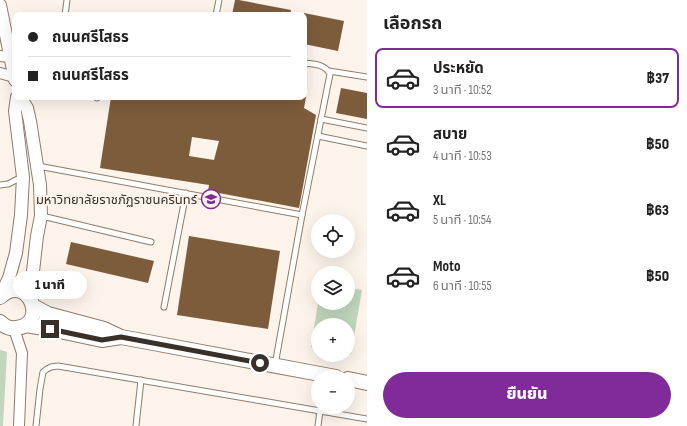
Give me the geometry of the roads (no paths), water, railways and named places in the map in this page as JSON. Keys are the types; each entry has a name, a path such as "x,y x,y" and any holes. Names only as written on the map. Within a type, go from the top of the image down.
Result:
{"main road":[{"path":"0,297 4,293 18,291 24,293 31,302 48,314 104,329 121,337 311,372"},
{"path":"8,325 31,320 33,313 31,302"},
{"path":"8,325 50,329 102,340 121,337"},
{"path":"355,380 367,383"}],"street":[{"path":"0,5 5,57 12,72"},
{"path":"0,73 12,77"},
{"path":"0,297 16,254 21,215 23,177 15,111 18,100"},
{"path":"21,100 27,108 40,185 41,216 37,236 31,302"},
{"path":"8,325 22,353 18,426"}],"lane":[{"path":"66,12 68,0"},
{"path":"217,12 219,0"},
{"path":"307,63 324,66 329,71 367,77"},
{"path":"275,366 302,215 330,74 329,71"},
{"path":"321,119 367,128"},
{"path":"318,136 367,146"},
{"path":"37,166 302,215"},
{"path":"0,184 8,184 23,177"},
{"path":"164,307 186,193"},
{"path":"41,216 151,242"},
{"path":"36,426 43,372 51,367 58,366 311,409"},
{"path":"136,426 141,380"},
{"path":"318,426 320,414"},
{"path":"338,414 367,419"}],"place":[{"name":"มหาวิทยาลัยราชภัฏราชนครินทร์","path":"211,199"}]}
